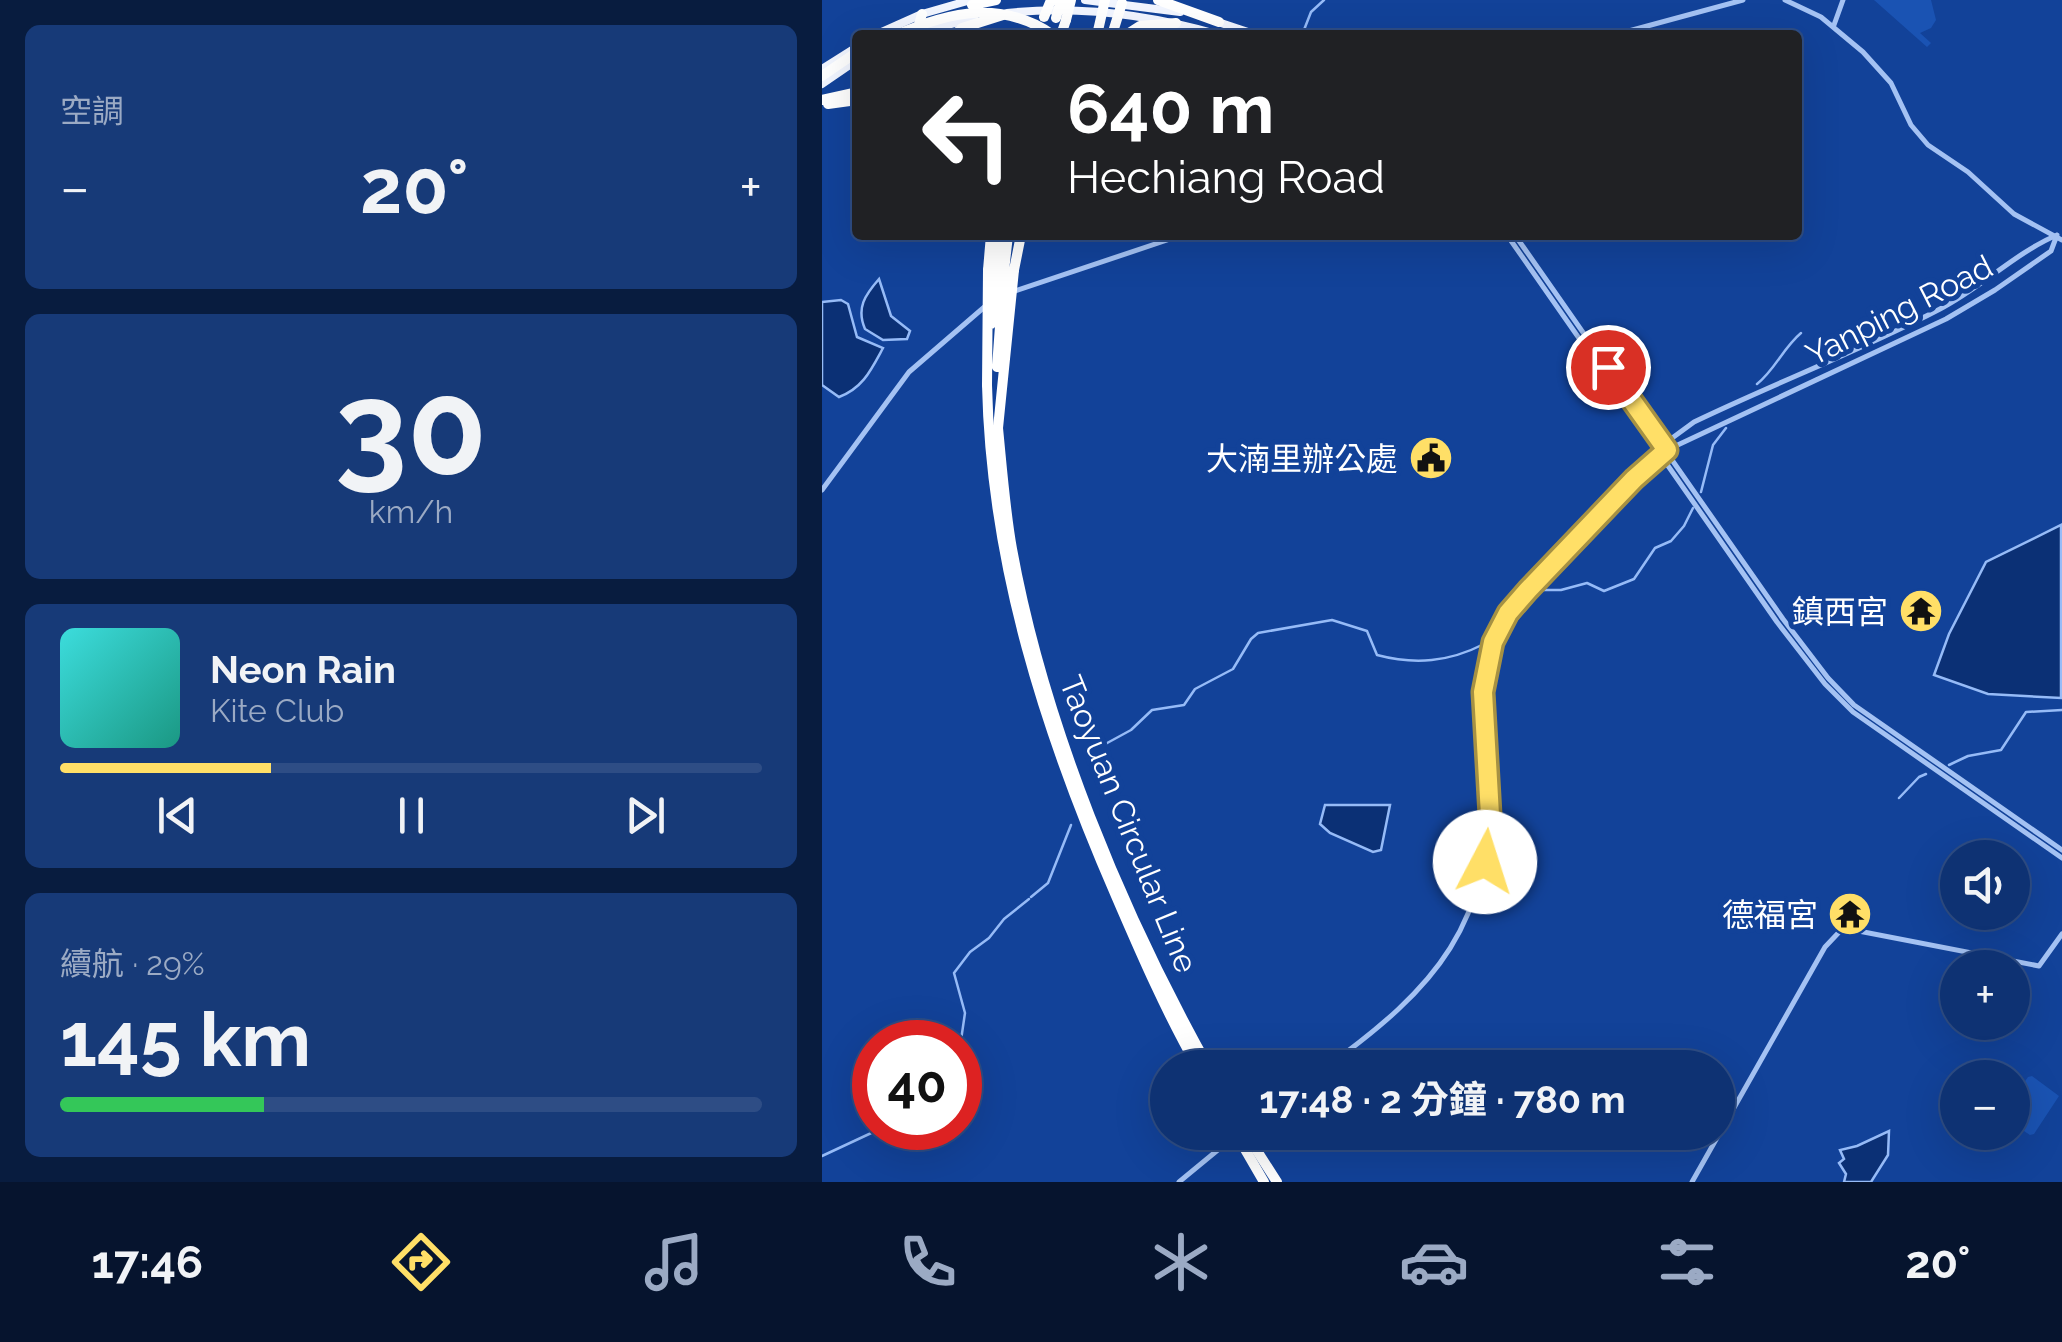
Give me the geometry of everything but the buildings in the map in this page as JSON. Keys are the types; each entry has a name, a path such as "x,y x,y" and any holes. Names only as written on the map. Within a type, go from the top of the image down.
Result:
{"highway":[{"path":"897,30 946,11 996,0"},
{"path":"1052,0 1059,30"},
{"path":"1053,30 1061,0"},
{"path":"1043,30 1071,0"},
{"path":"1098,30 1105,0"},
{"path":"1158,0 1218,22"},
{"path":"1114,30 1121,8"},
{"path":"909,30 948,15 1002,9 1025,16 1045,30"},
{"path":"960,30 1010,13"},
{"path":"915,30 922,14"},
{"path":"1134,30 1140,26 1176,24"},
{"path":"822,73 852,55"},
{"path":"824,101 852,97"},
{"path":"991,240 1000,270"},
{"path":"1000,240 1000,270"},
{"path":"1000,270 1007,240"},
{"path":"1000,270 1019,240"},
{"name":"Taoyuan Circular Line","path":"1000,270 987,385 992,484 1018,619 1056,750 1140,953 1189,1050"},
{"name":"Taoyuan Circular Line","path":"1000,270 998,428 1012,548 1044,680 1066,747 1148,949 1199,1050"},
{"path":"1248,1150 1264,1182"},
{"path":"1252,1150 1276,1182"}],"main road":[{"path":"885,30 971,0"},
{"path":"1086,0 1200,30"},
{"path":"928,30 973,18 1038,9 1121,8 1218,22 1242,30"},
{"path":"902,22 910,30"},
{"path":"822,84 852,57"}],"street":[{"path":"1633,30 1744,0"},
{"path":"1785,0 1803,6 1833,26 1891,83 1911,125 1928,145 1968,172 2014,214 2059,238"},
{"path":"1833,26 1843,0"},
{"name":"Yanping Road","path":"1664,449 1969,307 2051,250 2059,238"},
{"name":"Yanping Road","path":"1346,1050 1412,996 1459,934 1476,899 1489,834 1484,675 1493,642 1508,613 1528,590 1694,422 1939,310 2040,242 2059,238"},
{"path":"822,490 909,372 983,306 1010,293 1167,240"},
{"path":"1511,240 1664,449"},
{"path":"1518,240 1800,653 1841,701 1883,735 2062,858"},
{"path":"1716,527 1806,651 1842,693 1888,730 2062,850"},
{"path":"1692,1182 1825,947 1842,928 2040,966 2062,934"},
{"path":"1179,1182 1217,1150"}],"shaded area":[{"path":"1874,0 1931,0 1936,20 1931,28 1920,33 1931,43 1927,47"},
{"path":"879,279 891,316 910,331 907,339 883,340 865,329 863,302"},
{"path":"841,300 848,304 857,337 883,348 860,383 839,397 822,385 822,302"},
{"path":"2061,525 2061,698 1988,694 1934,675 1949,634 1986,562"},
{"path":"1325,805 1390,805 1381,850 1373,852 1330,833 1320,824"},
{"path":"2030,1076 2059,1096 2030,1135"},
{"path":"1889,1131 1888,1155 1871,1182 1844,1182 1840,1150"}],"waterway":[{"path":"1304,30 1311,12 1324,0"},
{"path":"1757,384 1801,333"},
{"path":"1701,492 1713,445 1726,428"},
{"path":"1504,634 1542,590 1587,583 1604,591 1634,579 1655,548 1671,541 1684,526 1693,508"},
{"path":"1087,754 1131,730 1152,710 1184,705 1195,689 1233,669 1258,633 1332,620 1367,631 1377,655 1405,660 1445,658 1484,644"},
{"path":"1949,765 1968,756 2001,750 2026,712 2062,710"},
{"path":"1899,798 1926,774"},
{"path":"1031,897 1048,883 1071,825"},
{"path":"964,1020 954,973 970,952 1029,899"},
{"path":"822,1156 852,1142"}],"place":[{"name":"大湳里辦公處","path":"1431,458"},
{"name":"鎮西宮","path":"1921,611"},
{"name":"德福宮","path":"1850,914"}],"route":[{"path":"1485,862 1490,815 1483,692 1493,642 1508,613 1528,590 1667,450 1608,367"}]}
